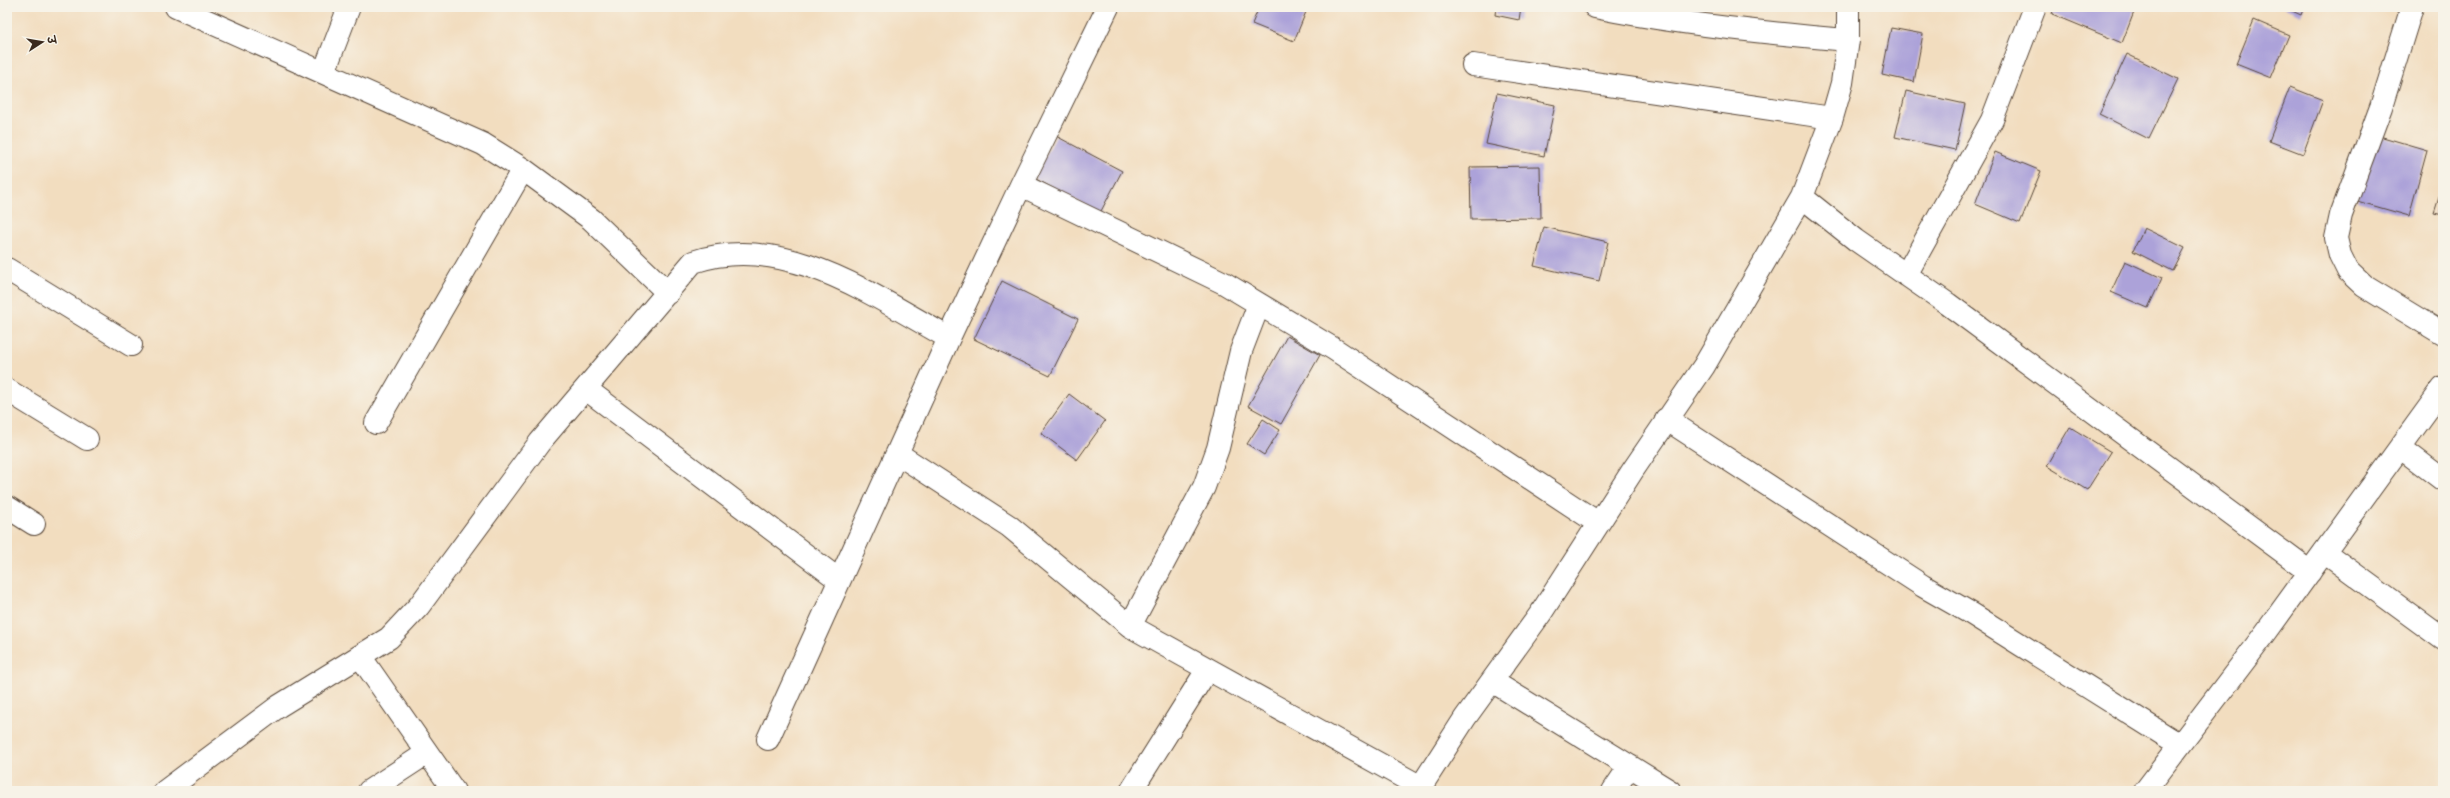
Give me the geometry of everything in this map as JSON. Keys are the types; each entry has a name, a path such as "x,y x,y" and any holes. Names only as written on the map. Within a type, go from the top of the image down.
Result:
{"street":[{"path":"176,7 483,144 523,169 591,219 668,293"},
{"path":"324,72 349,7"},
{"path":"768,739 839,580 898,454 949,338 1021,184 1108,7"},
{"path":"1595,7 1638,16 1738,30 1848,40"},
{"path":"898,454 1009,526 1130,626 1419,789 1492,681 1541,613 1666,419 1704,366 1802,197 1832,118 1842,83 1848,40 1848,7"},
{"path":"1906,276 1992,120 2035,7"},
{"path":"2412,7 2381,107 2341,215 2336,238 2340,255 2348,271 2364,286 2443,334"},
{"path":"1473,64 1832,118"},
{"path":"376,423 523,169"},
{"path":"1021,184 1224,283 1334,349 1598,523"},
{"path":"1802,197 1906,276 1948,304 2310,572"},
{"path":"165,791 279,706 389,638 419,606 540,442 694,262 715,255 751,254 791,260 842,279 949,338"},
{"path":"7,269 132,345"},
{"path":"1130,626 1204,487 1218,448 1242,351 1259,304"},
{"path":"2145,791 2310,572 2443,388"},
{"path":"586,389 839,580"},
{"path":"7,390 87,439"},
{"path":"1666,419 1923,586 1972,614 2180,745"},
{"path":"2401,448 2443,480"},
{"path":"7,507 34,524"},
{"path":"2324,552 2443,639"},
{"path":"360,656 454,791"},
{"path":"1131,791 1207,670"},
{"path":"1492,681 1670,791"},
{"path":"369,791 427,753"},
{"path":"1613,791 1630,766"}],"building":[{"path":"1259,7 1308,7 1294,41 1252,24"},
{"path":"1496,7 1521,7 1519,20 1495,15"},
{"path":"2054,7 2136,7 2122,43 2052,14"},
{"path":"2283,7 2304,7 2301,15"},
{"path":"2254,20 2289,35 2271,78 2236,64"},
{"path":"1891,28 1923,34 1914,82 1882,75"},
{"path":"2127,54 2178,79 2149,139 2099,114"},
{"path":"2290,87 2323,100 2303,154 2269,141"},
{"path":"1906,91 1965,104 1955,150 1895,137"},
{"path":"1497,93 1555,105 1544,156 1486,144"},
{"path":"2376,135 2427,150 2409,216 2357,201"},
{"path":"1056,136 1122,171 1100,213 1034,178"},
{"path":"1995,152 2041,171 2020,223 1975,204"},
{"path":"1540,166 1541,218 1471,219 1470,167"},
{"path":"2443,185 2443,215 2434,213"},
{"path":"1544,227 1608,242 1599,281 1534,266"},
{"path":"2144,228 2185,248 2173,271 2133,251"},
{"path":"2125,261 2162,278 2148,308 2111,292"},
{"path":"1002,281 1078,319 1050,376 974,339"},
{"path":"1287,336 1320,355 1281,424 1248,406"},
{"path":"1069,394 1105,421 1077,460 1041,433"},
{"path":"1263,419 1280,430 1264,455 1247,444"},
{"path":"2070,427 2111,452 2087,490 2047,466"}]}
